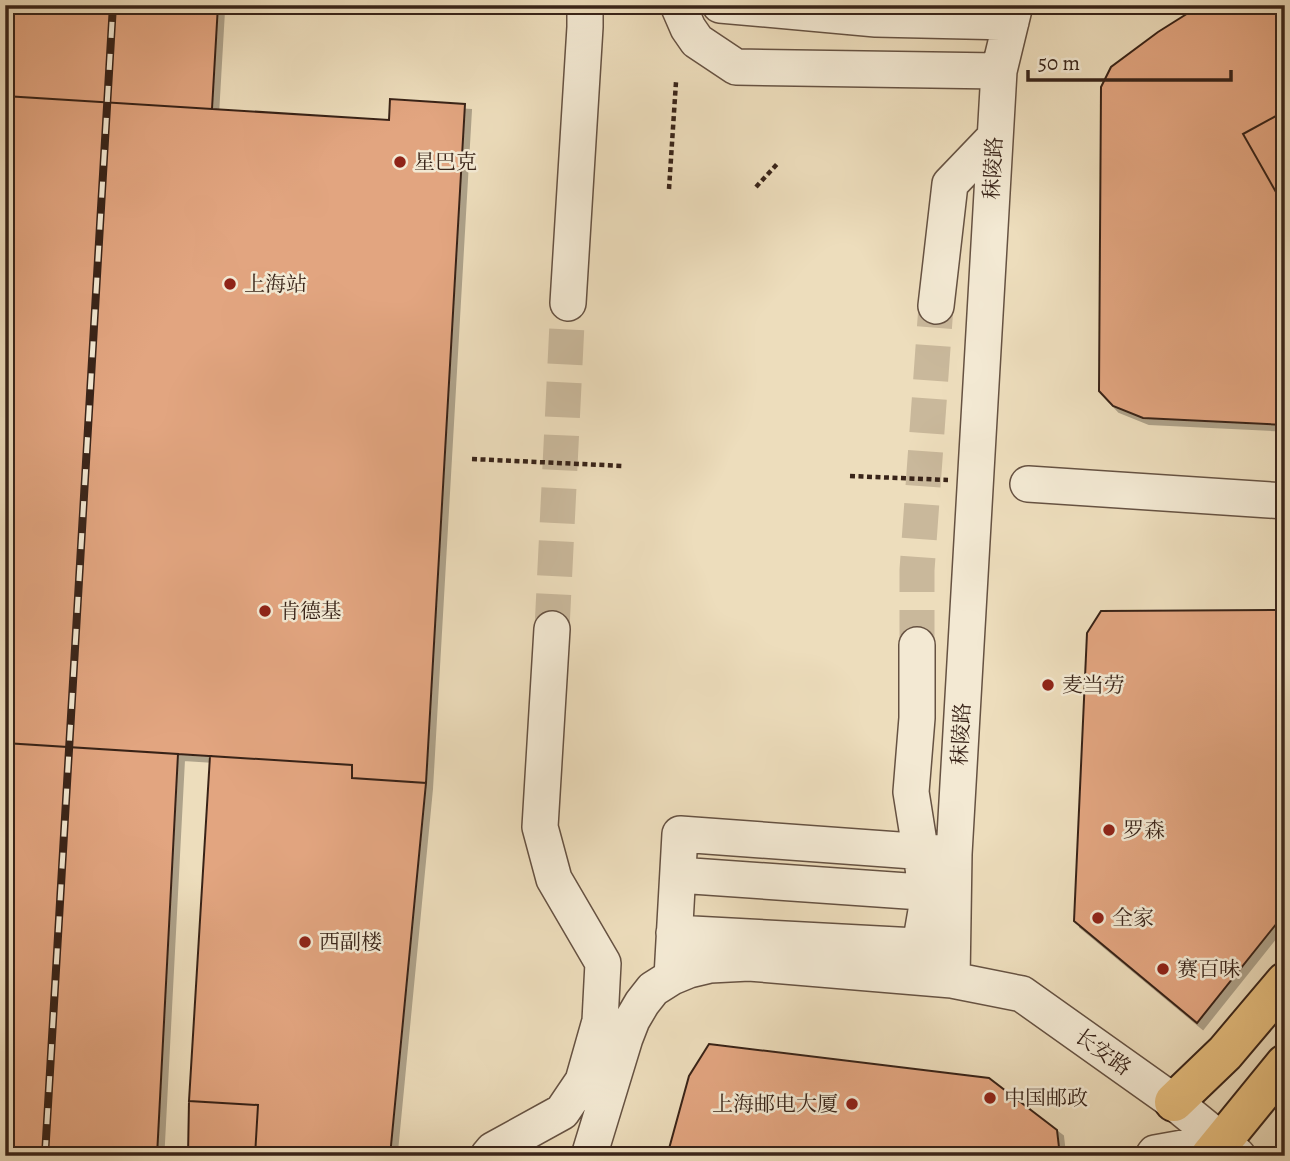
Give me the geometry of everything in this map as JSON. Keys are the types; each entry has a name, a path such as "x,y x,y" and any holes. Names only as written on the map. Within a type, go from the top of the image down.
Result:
{"main road":[{"path":"1174,1102 1225,1053 1285,982"},
{"path":"1223,1151 1285,1064"}],"street":[{"path":"568,303 585,5"},
{"path":"678,5 697,41 736,67 999,71"},
{"path":"720,5 876,19 1013,14"},
{"name":"秣陵路","path":"942,958 937,853 999,71 1013,14"},
{"path":"936,306 950,184 995,137"},
{"path":"1028,484 1285,501"},
{"path":"488,1156 493,1150 562,1112 583,1081 600,1021 603,963 554,879 540,827 552,629"},
{"path":"672,977 680,834 937,853 911,792 917,718 917,645"},
{"path":"678,875 941,894"},
{"path":"674,933 942,958"},
{"path":"589,1156 632,1020 653,989 672,977 710,965 748,963 897,975 942,958"},
{"path":"897,975 942,958"},
{"name":"长安路","path":"942,958 1022,994 1174,1102 1223,1151"},
{"path":"1153,1156 1155,1153 1223,1151"}],"path":[{"path":"669,189 676,82"},
{"path":"756,187 779,162"},
{"path":"472,459 624,466"},
{"path":"850,476 936,480"}],"building":[{"path":"5,5 218,5 212,109 5,96"},
{"path":"1201,5 1285,5 1285,425 1143,418 1113,406 1099,391 1101,87 1111,67 1158,32"},
{"name":"上海站","path":"5,96 389,120 390,99 465,104 426,783 352,778 352,765 5,743"},
{"path":"1285,111 1285,208 1243,134"},
{"path":"1285,610 1285,913 1197,1023 1074,921 1087,633 1101,611"},
{"path":"5,743 178,754 157,1156 5,1156"},
{"name":"西副楼","path":"210,756 352,765 352,778 426,783 390,1156 255,1156 258,1105 189,1101"},
{"name":"上海邮电大厦","path":"709,1044 989,1078 1057,1130 1060,1156 667,1156 689,1076"},
{"path":"189,1101 258,1105 255,1156 188,1156"}],"tunnel":[{"path":"552,629 568,303"},
{"path":"917,645 917,570 936,306"}],"railway":[{"path":"45,1156 113,5"}],"place":[{"name":"星巴克","path":"400,162"},
{"name":"上海站","path":"230,284"},
{"name":"肯德基","path":"265,611"},
{"name":"麦当劳","path":"1048,685"},
{"name":"罗森","path":"1109,830"},
{"name":"全家","path":"1098,918"},
{"name":"西副楼","path":"305,942"},
{"name":"赛百味","path":"1163,969"},
{"name":"中国邮政","path":"990,1098"},
{"name":"上海邮电大厦","path":"852,1104"}]}
